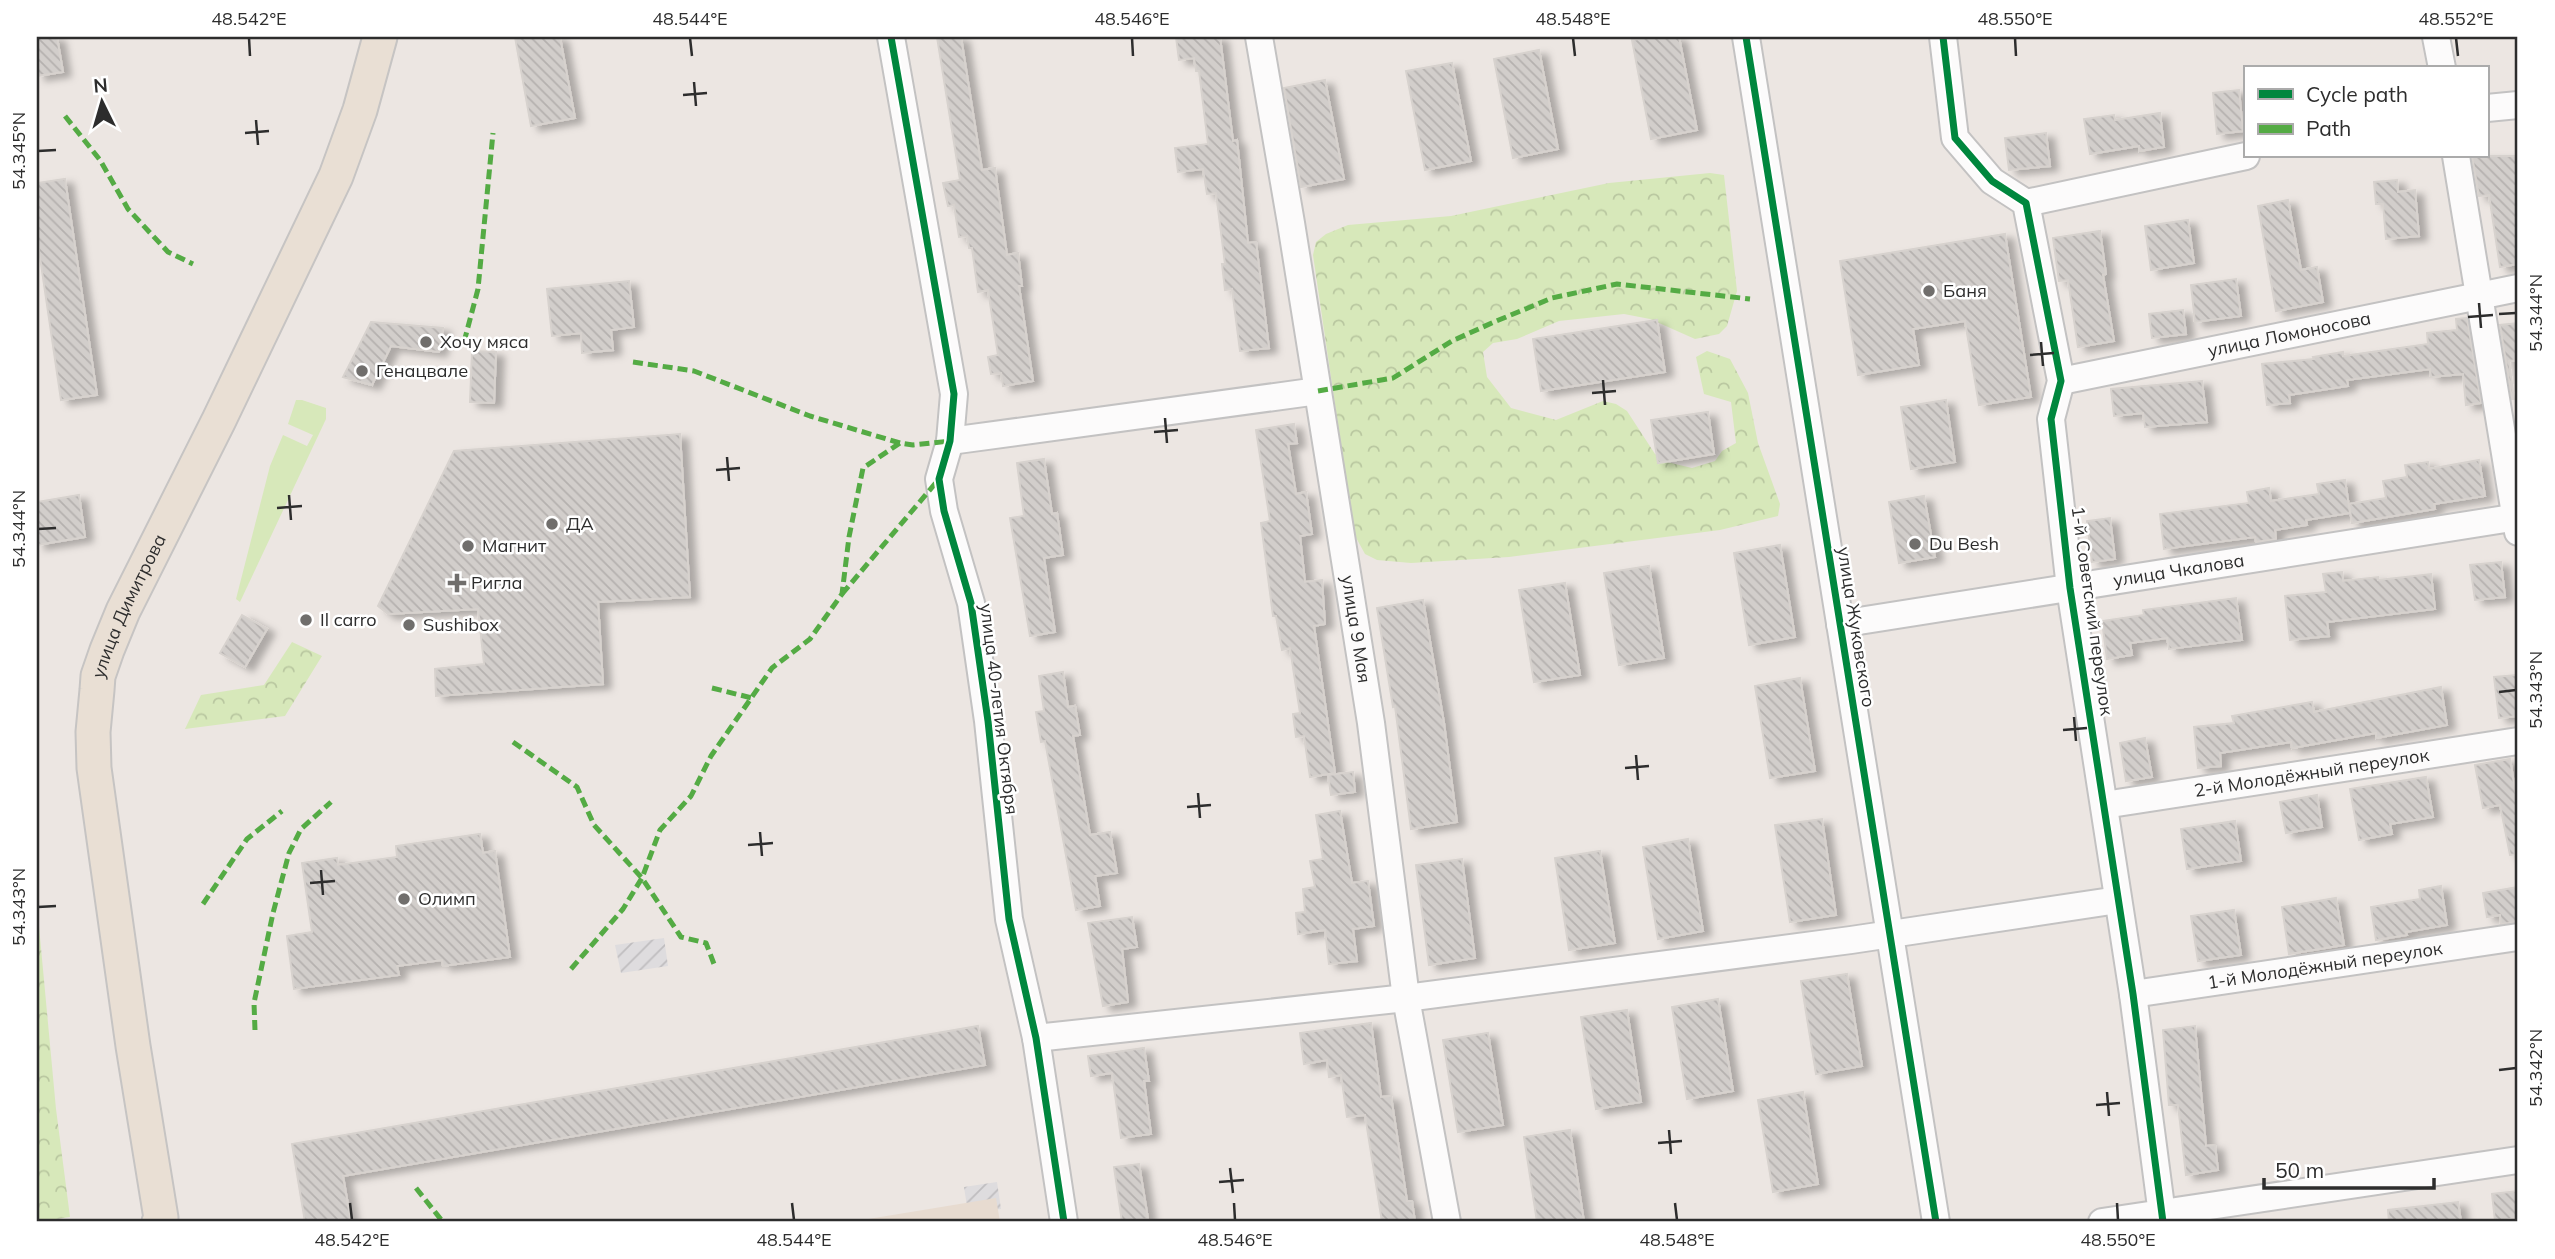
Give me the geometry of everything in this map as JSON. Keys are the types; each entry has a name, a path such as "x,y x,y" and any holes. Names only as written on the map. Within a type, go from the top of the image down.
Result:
{"main road":[{"name":"улица Димитрова","path":"158,1221 94,768 93,732 98,676 123,611 219,420 336,176 360,110 380,37"}],"street":[{"name":"улица 40-летия Октября","path":"891,37 954,394 950,441 939,479 944,511 971,603 988,721 1009,919 1036,1038 1064,1222"},
{"name":"улица 9 Мая","path":"1259,37 1371,723 1406,998 1447,1222"},
{"name":"улица Жуковского","path":"1746,37 1936,1222"},
{"path":"1943,37 1955,138 1992,181 2026,203 2244,156"},
{"path":"2436,37 2442,66"},
{"path":"2488,108 2518,105"},
{"path":"2456,158 2517,522"},
{"name":"1-й Советский переулок","path":"2026,203 2061,382 2051,419 2070,588 2133,994 2163,1217"},
{"name":"улица Ломоносова","path":"2061,382 2518,288"},
{"path":"950,441 1318,391"},
{"name":"улица Чкалова","path":"1840,624 2517,522"},
{"name":"2-й Молодёжный переулок","path":"2104,805 2518,741"},
{"path":"1036,1038 1406,998 1890,934 2118,900"},
{"name":"1-й Молодёжный переулок","path":"2133,994 2518,937"},
{"path":"2102,1222 2163,1217 2518,1160"}],"shaded area":[{"path":"664,938 668,966 621,973 615,945"},
{"path":"997,1182 1001,1209 968,1213 964,1187"},
{"path":"996,1198 1000,1222 850,1222"}],"green space":[{"path":"1710,173 1724,175 1737,291 1727,326 1719,334 1695,339 1650,319 1624,314 1559,321 1517,339 1493,343 1483,352 1487,377 1511,408 1556,420 1603,401 1616,404 1627,411 1655,454 1667,462 1692,468 1715,461 1722,451 1736,443 1731,402 1704,394 1696,357 1707,351 1730,359 1748,393 1758,443 1780,504 1778,516 1720,530 1509,557 1411,563 1377,560 1365,554 1354,534 1313,255 1316,242 1326,234 1348,225 1451,216 1609,183"},
{"path":"296,400 326,408 326,419 240,602 236,599 270,466 283,435 307,446 313,435 288,424"},
{"path":"292,642 322,656 285,716 185,729 201,695 264,685"},
{"path":"37,905 56,1109 70,1217 37,1222"}],"building":[{"path":"37,37 57,37 63,72 37,76"},
{"path":"515,37 560,37 575,118 531,126"},
{"path":"937,37 961,37 982,170 995,168 1007,255 1018,253 1022,286 1019,286 1033,381 1003,386 1001,373 991,374 988,357 998,355 988,290 978,292 972,248 969,248 967,236 959,237 954,205 948,206 943,183 960,180"},
{"path":"1176,37 1220,37 1233,141 1237,140 1248,243 1256,242 1269,348 1240,351 1232,289 1225,290 1222,264 1225,264 1216,193 1207,194 1203,169 1178,172 1175,148 1208,144 1199,71 1196,71 1194,58 1179,60"},
{"path":"1679,37 1697,130 1651,139 1632,40"},
{"path":"1539,50 1558,149 1513,158 1494,59"},
{"path":"1452,63 1471,161 1425,170 1406,71"},
{"path":"1325,80 1344,179 1301,187 1284,88"},
{"path":"2239,90 2243,131 2217,134 2213,93"},
{"path":"2160,113 2164,147 2139,151 2139,146 2090,154 2084,119 2114,115 2115,120"},
{"path":"2046,133 2050,166 2009,170 2005,138"},
{"path":"2518,156 2518,264 2500,267 2489,195 2479,196 2472,158"},
{"path":"65,179 97,395 61,400 37,237 37,183"},
{"path":"2397,180 2398,192 2415,190 2419,236 2386,239 2383,204 2376,204 2374,182"},
{"path":"2288,200 2301,270 2317,267 2323,302 2276,311 2258,206"},
{"path":"2188,220 2194,263 2151,270 2145,226"},
{"path":"2100,231 2106,274 2103,275 2114,341 2078,347 2068,280 2059,281 2053,238"},
{"name":"Баня","path":"2005,234 2031,397 1979,405 1965,321 1913,329 1919,365 1858,375 1840,261"},
{"path":"2236,279 2241,316 2195,322 2191,285"},
{"path":"629,281 634,327 611,330 613,350 582,353 581,333 552,336 547,289"},
{"path":"2183,310 2186,334 2152,338 2149,314"},
{"path":"2467,318 2481,403 2466,405 2463,374 2431,377 2430,369 2347,380 2348,386 2289,395 2290,403 2267,405 2262,364 2314,359 2313,357 2343,352 2343,356 2428,344 2427,333 2457,330 2456,319"},
{"path":"1657,320 1665,372 1541,391 1533,339"},
{"path":"371,322 443,328 439,352 391,346 372,385 343,377"},
{"path":"2518,323 2518,360 2509,361 2512,399 2500,325"},
{"path":"472,351 496,352 494,403 470,402"},
{"path":"2202,381 2207,422 2145,427 2143,413 2114,416 2111,389"},
{"path":"1946,400 1955,462 1911,469 1901,407"},
{"path":"1708,412 1714,454 1658,463 1651,420"},
{"path":"1294,424 1297,443 1288,444 1296,494 1306,492 1312,534 1300,536 1305,582 1322,580 1325,624 1314,626 1335,773 1310,777 1304,736 1296,737 1293,714 1300,713 1290,648 1282,650 1276,616 1273,616 1261,523 1270,521 1256,430"},
{"name":"ДА","path":"680,434 690,597 598,602 603,684 436,696 435,669 484,664 478,609 388,614 378,606 454,451"},
{"path":"1044,459 1052,514 1057,513 1063,555 1044,558 1055,632 1030,636 1010,518 1024,516 1017,463"},
{"path":"2479,460 2485,496 2434,504 2435,509 2352,523 2349,504 2386,498 2383,481 2407,477 2405,465 2428,462 2429,469"},
{"path":"2345,480 2350,513 2306,520 2307,525 2275,530 2276,539 2256,542 2255,537 2164,549 2160,514 2249,503 2247,492 2269,488 2271,501 2319,494 2317,484"},
{"path":"79,495 85,537 37,545 37,502"},
{"path":"1924,496 1935,557 1899,563 1889,502"},
{"path":"2110,518 2115,559 2092,562 2087,521"},
{"path":"1780,545 1795,637 1749,645 1734,553"},
{"path":"2501,562 2505,597 2475,600 2470,565"},
{"path":"1649,566 1664,658 1619,665 1604,573"},
{"path":"2342,572 2343,581 2431,574 2435,609 2327,622 2329,636 2290,640 2285,596 2326,592 2323,574"},
{"path":"1565,583 1580,675 1534,682 1519,590"},
{"path":"2236,598 2242,640 2169,649 2167,638 2130,643 2132,655 2107,659 2102,621 2144,615 2143,610"},
{"path":"1423,600 1444,723 1457,822 1411,829 1395,706 1393,707 1377,608"},
{"path":"242,615 267,629 245,667 220,653"},
{"path":"1063,672 1068,707 1075,706 1080,735 1073,736 1090,835 1110,832 1117,873 1095,876 1100,906 1076,910 1045,741 1041,742 1036,712 1044,711 1039,676"},
{"path":"2517,675 2518,716 2499,718 2494,677"},
{"path":"1800,678 1815,771 1770,778 1755,686"},
{"path":"2441,687 2447,725 2376,738 2376,733 2292,748 2291,742 2220,753 2221,766 2198,768 2194,727 2234,723 2232,716 2312,702 2314,712"},
{"path":"2145,738 2152,777 2126,781 2120,743"},
{"path":"2510,759 2518,808 2518,854 2510,855 2500,805 2483,808 2475,765"},
{"path":"1353,772 1355,792 1331,795 1328,775"},
{"path":"2426,777 2433,817 2390,824 2392,834 2359,840 2350,789"},
{"path":"2317,795 2322,827 2286,833 2280,802"},
{"path":"1340,811 1352,883 1368,881 1374,926 1353,929 1357,961 1329,964 1325,930 1298,934 1296,913 1305,912 1303,889 1315,887 1310,861 1323,859 1316,815"},
{"path":"1822,819 1836,915 1790,922 1775,825"},
{"path":"2235,821 2241,861 2187,869 2181,829"},
{"name":"Олимп","path":"480,834 483,853 495,851 510,957 443,966 442,960 397,966 399,975 294,989 287,936 312,932 302,863 337,858 338,865 397,857 396,846"},
{"path":"1688,839 1703,931 1658,939 1643,847"},
{"path":"1600,851 1615,943 1569,950 1555,858"},
{"path":"1462,859 1475,958 1429,965 1416,865"},
{"path":"2441,886 2447,925 2376,940 2371,907 2420,899 2419,890"},
{"path":"2518,887 2518,922 2501,924 2500,915 2487,917 2483,893"},
{"path":"2336,898 2344,945 2289,954 2282,907"},
{"path":"2234,910 2241,955 2198,961 2191,916"},
{"path":"1132,917 1137,947 1122,949 1128,1002 1103,1006 1088,923"},
{"path":"1847,974 1862,1066 1816,1074 1801,981"},
{"path":"1718,999 1733,1091 1687,1099 1672,1007"},
{"path":"1627,1010 1641,1102 1596,1109 1581,1017"},
{"path":"1371,1023 1381,1097 1391,1096 1407,1201 1412,1201 1415,1222 1382,1222 1365,1115 1347,1117 1341,1075 1329,1077 1327,1060 1304,1064 1300,1033"},
{"path":"978,1026 985,1065 343,1176 351,1222 305,1222 292,1144"},
{"path":"2195,1026 2206,1146 2215,1145 2218,1170 2186,1175 2178,1105 2169,1105 2163,1030"},
{"path":"1488,1033 1503,1125 1458,1132 1443,1040"},
{"path":"1144,1048 1149,1081 1144,1081 1151,1134 1121,1138 1112,1073 1091,1076 1088,1056"},
{"path":"1803,1092 1818,1184 1773,1192 1758,1100"},
{"path":"1570,1130 1584,1222 1537,1222 1524,1137"},
{"path":"1139,1164 1148,1219 1122,1222 1114,1167"},
{"path":"2518,1191 2518,1218 2495,1221 2492,1194"},
{"path":"2458,1202 2461,1222 2389,1222 2388,1210"}],"marked path":[{"path":"65,116 100,160 128,209 168,252 193,264"},
{"path":"464,342 478,289 493,133"},
{"path":"1318,391 1393,378 1452,341 1494,322 1552,298 1617,284 1750,299"},
{"path":"633,362 694,371 810,416 900,443"},
{"path":"571,969 623,909 642,878 660,830 691,796 711,756 772,668 810,639 842,594 849,537 863,468 900,443 913,445 950,441"},
{"path":"842,594 939,479"},
{"path":"712,688 752,698"},
{"path":"513,742 577,787 594,825 642,878 681,937 706,943 714,964"},
{"path":"255,1030 254,1003 289,853 301,829 331,802"},
{"path":"203,904 247,839 282,811"},
{"path":"416,1188 443,1222"}],"cycle path":[{"path":"891,37 954,394 950,441 939,479 944,511 971,603 988,721 1009,919 1036,1038 1064,1222"},
{"path":"1746,37 1936,1222"},
{"path":"1943,37 1955,138 1992,181 2026,203 2061,381 2051,419 2070,588 2133,994 2163,1222"}],"place":[{"name":"Баня","path":"1929,291"},
{"name":"Хочу мяса","path":"426,342"},
{"name":"Генацвале","path":"362,371"},
{"name":"ДА","path":"552,524"},
{"name":"Du Besh","path":"1915,544"},
{"name":"Магнит","path":"468,546"},
{"name":"Ригла","path":"457,583"},
{"name":"Il carro","path":"306,620"},
{"name":"Sushibox","path":"409,625"},
{"name":"Олимп","path":"404,899"}]}
